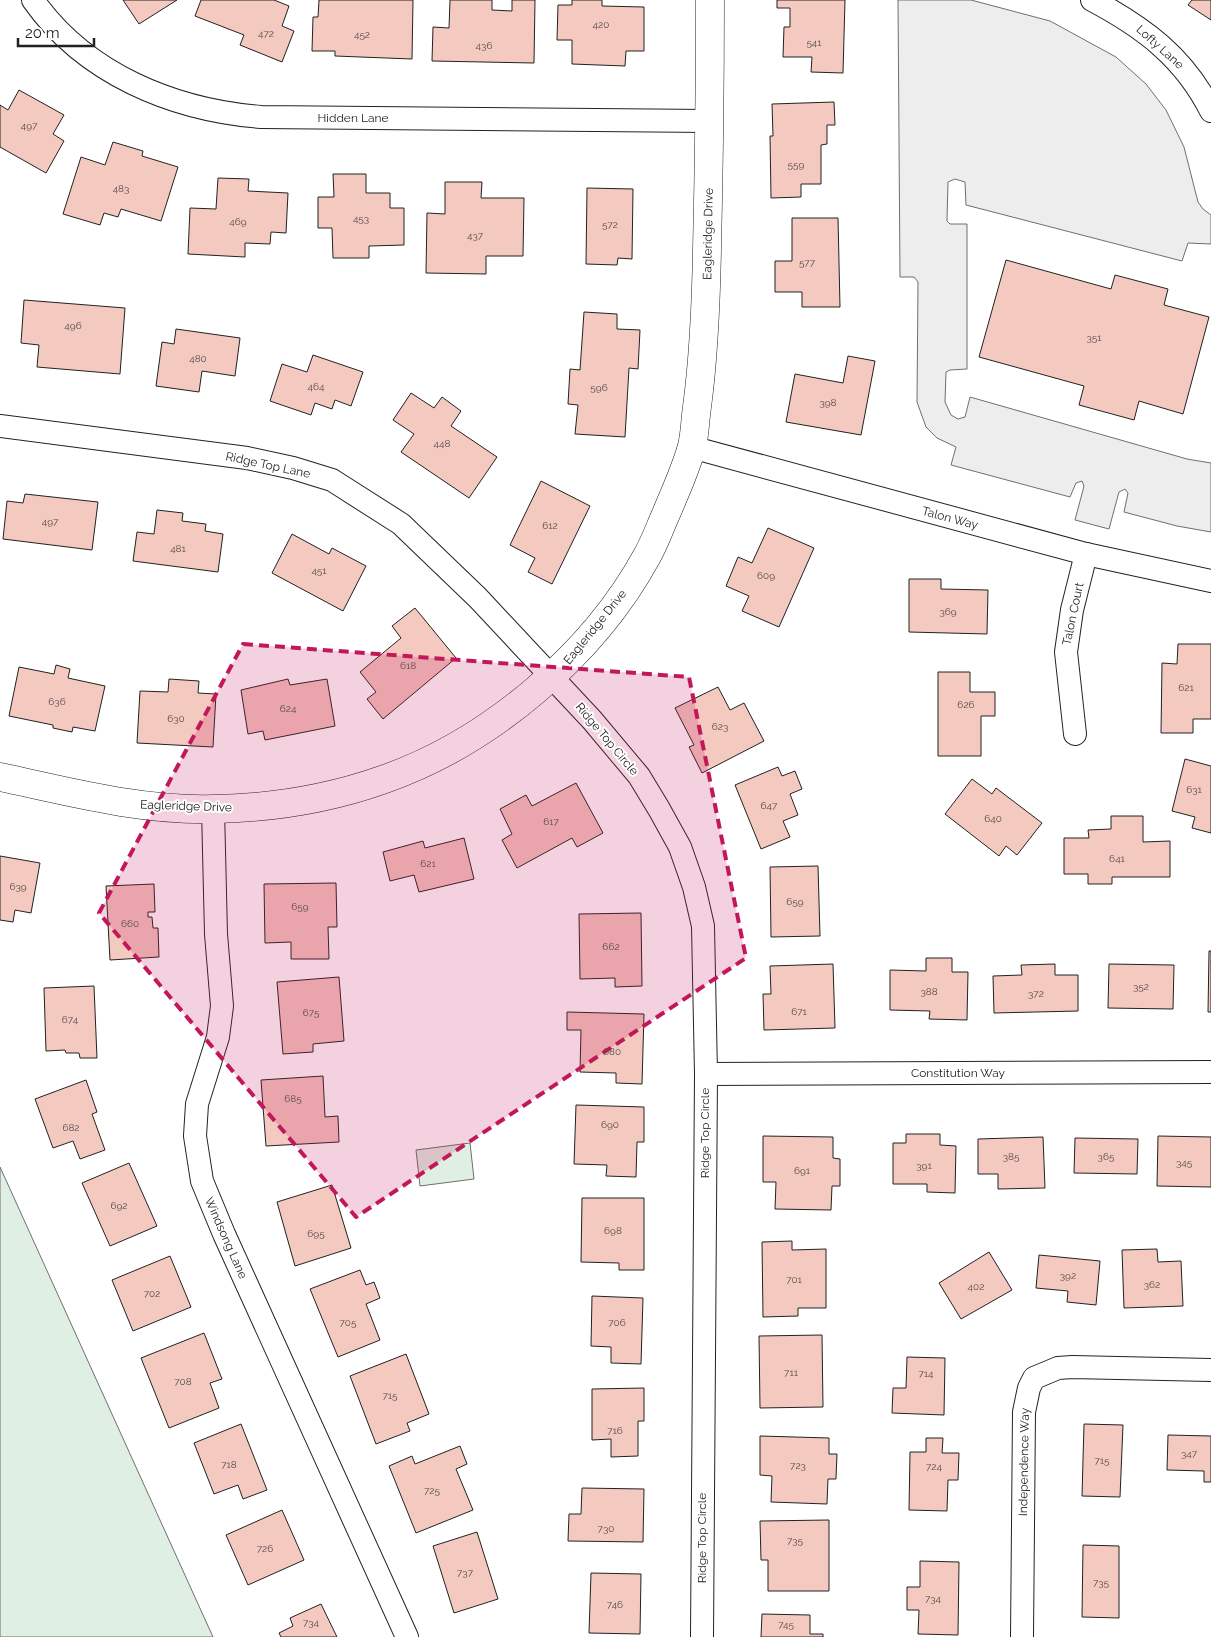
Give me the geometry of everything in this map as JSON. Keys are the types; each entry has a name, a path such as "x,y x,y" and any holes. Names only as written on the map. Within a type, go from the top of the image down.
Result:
{"main road":[{"name":"Eagleridge Drive","path":"0,777 119,802 213,809 273,805 327,796 383,780 433,758 481,730 573,657 616,604 648,555 692,447 701,381 706,315 710,121 710,0"}],"street":[{"name":"Hidden Lane","path":"33,0 60,32 85,54 110,71 172,101 229,115 261,117 710,121"},
{"name":"Lofty Lane","path":"1092,0 1130,20 1165,50 1187,71 1211,110"},
{"name":"Ridge Top Lane","path":"0,426 247,458 294,468 332,480 372,504 418,538 552,675"},
{"name":"Talon Way","path":"692,447 1086,554 1211,581"},
{"name":"Talon Court","path":"1075,734 1066,652 1072,610 1086,554"},
{"name":"Ridge Top Circle","path":"552,675 639,776 680,847 694,887 703,926 706,1074 702,1637"},
{"name":"Windsong Lane","path":"213,809 215,924 222,1006 218,1037 197,1104 195,1136 201,1174 209,1201 407,1637"},
{"name":"Constitution Way","path":"706,1074 1211,1072"},
{"name":"Independence Way","path":"1022,1637 1024,1412 1029,1388 1034,1378 1058,1368 1072,1367 1211,1370"}],"highlighted area":[{"path":"243,644 689,677 746,958 356,1217 99,913"}],"green space":[{"path":"470,1143 474,1179 420,1186 416,1150"},
{"path":"0,1167 213,1637 0,1637"}],"shaded area":[{"path":"898,0 971,0 1050,21 1116,57 1146,84 1166,110 1184,147 1198,202 1211,215 1211,244 1188,243 1182,261 966,205 965,182 955,179 948,182 947,221 950,224 967,224 967,369 946,372 945,402 951,415 958,419 965,417 970,397 1187,459 1211,463 1211,532 1177,526 1124,512 1128,493 1125,489 1119,492 1109,529 1075,520 1084,486 1082,481 1076,483 1070,497 951,465 956,447 937,438 926,427 917,402 918,282 914,277 900,277"}],"building":[{"path":"123,0 177,0 139,24"},
{"path":"201,0 274,0 289,6 282,26 294,31 282,62 240,45 244,35 195,16"},
{"path":"319,0 413,0 412,59 335,56 335,51 312,51 313,17 318,17"},
{"path":"450,0 492,0 492,10 512,11 512,0 535,0 534,63 432,61 433,27 449,28"},
{"path":"572,0 602,0 602,6 644,7 644,51 626,51 625,66 572,64 572,40 557,40 558,5 572,5"},
{"path":"777,0 845,0 843,73 811,72 812,57 783,57 784,27 790,27 790,8 777,8"},
{"path":"1192,0 1211,0 1211,20 1188,5"},
{"path":"19,90 64,115 53,134 64,141 46,173 0,147 0,105 8,110"},
{"path":"834,102 835,125 827,125 827,144 821,145 821,184 801,184 801,197 771,198 770,136 773,136 772,104"},
{"path":"113,142 143,151 142,156 178,167 161,221 121,209 118,217 104,213 100,225 63,214 81,157 105,165"},
{"path":"333,174 366,174 366,193 390,193 390,208 404,208 404,245 369,246 369,258 333,258 332,228 318,228 318,197 334,197"},
{"path":"218,178 249,179 248,191 288,193 286,233 271,232 270,244 245,243 245,257 188,254 190,208 216,209"},
{"path":"445,182 482,182 481,198 524,198 523,256 486,256 486,274 426,273 427,213 445,214"},
{"path":"587,188 633,189 632,259 618,258 617,265 586,264"},
{"path":"792,218 838,218 840,307 802,307 802,292 775,292 775,261 792,261"},
{"path":"1006,260 1111,289 1115,275 1168,289 1164,305 1209,317 1183,414 1139,401 1134,420 1079,405 1084,386 979,357"},
{"path":"24,300 125,308 120,374 37,367 39,345 21,343"},
{"path":"584,312 617,314 617,329 640,330 638,369 629,368 625,437 575,434 578,405 568,404 570,369 580,370"},
{"path":"176,329 240,338 235,376 202,371 199,392 156,386 162,342 174,344"},
{"path":"313,355 363,372 351,406 335,400 332,409 315,403 311,415 270,401 282,364 307,372"},
{"path":"848,356 875,361 861,435 786,422 795,374 843,383"},
{"path":"411,393 434,408 442,397 461,411 451,426 497,457 469,498 401,452 414,434 393,420"},
{"path":"541,481 590,506 552,584 528,572 535,558 510,545"},
{"path":"25,494 98,502 92,550 3,539 7,501 23,503"},
{"path":"157,510 183,513 182,521 206,524 205,531 223,534 218,572 133,561 137,532 154,534"},
{"path":"768,528 814,548 779,627 742,611 749,596 726,586 738,557 752,563"},
{"path":"292,534 329,554 332,548 366,566 343,611 272,573"},
{"path":"909,579 941,579 941,589 988,590 987,634 909,632"},
{"path":"415,608 456,658 383,719 367,699 376,692 360,672 401,638 392,626"},
{"path":"1178,644 1211,644 1211,719 1193,719 1193,733 1161,733 1162,663 1177,664"},
{"path":"56,665 70,669 68,678 105,686 95,731 73,727 72,732 53,728 53,725 9,716 19,667 54,674"},
{"path":"938,672 970,672 970,692 995,692 995,716 981,716 981,756 938,756"},
{"path":"169,679 199,681 198,693 216,694 213,747 137,743 140,691 168,692"},
{"path":"288,679 290,685 327,679 335,726 265,740 263,731 248,734 241,690"},
{"path":"718,687 730,710 744,703 764,741 702,773 689,747 694,745 675,708"},
{"path":"1185,759 1211,766 1211,833 1192,828 1195,817 1172,811"},
{"path":"778,767 782,776 795,771 802,789 790,794 798,815 783,821 790,837 761,849 735,785"},
{"path":"972,779 992,794 996,788 1042,823 1017,855 1006,846 999,856 945,814"},
{"path":"576,783 603,833 577,847 572,838 517,868 502,840 512,834 500,809 526,795 532,806"},
{"path":"1111,816 1143,816 1143,842 1170,841 1170,877 1112,877 1112,884 1088,884 1088,874 1064,874 1064,838 1089,838 1088,830 1111,829"},
{"path":"464,838 474,879 419,892 414,875 390,881 383,852 423,841 425,848"},
{"path":"0,856 40,863 31,913 15,910 13,922 0,920"},
{"path":"818,866 820,936 771,937 770,867"},
{"path":"336,883 337,927 328,927 329,959 291,959 291,942 265,943 264,884"},
{"path":"154,884 155,912 148,912 148,917 152,917 153,928 158,928 159,957 110,960 106,886"},
{"path":"641,913 642,986 615,987 615,978 580,979 579,914"},
{"path":"1209,951 1211,951 1211,1012 1208,1012"},
{"path":"926,958 952,958 952,972 968,972 967,1020 929,1019 930,1011 890,1010 890,970 926,971"},
{"path":"833,964 835,1028 764,1030 763,994 771,994 770,966"},
{"path":"1055,964 1055,975 1078,975 1078,1011 994,1013 993,976 1022,975 1021,965"},
{"path":"1109,964 1174,965 1173,1009 1108,1008"},
{"path":"339,977 344,1041 313,1044 313,1052 283,1054 277,982"},
{"path":"94,986 97,1058 80,1058 79,1053 66,1053 65,1050 46,1051 44,988"},
{"path":"567,1012 644,1014 642,1084 616,1083 616,1073 580,1072 581,1030 567,1030"},
{"path":"323,1076 325,1117 338,1116 339,1142 266,1146 261,1080"},
{"path":"86,1080 97,1112 92,1114 105,1150 80,1159 73,1141 53,1148 35,1099"},
{"path":"576,1105 644,1107 644,1142 637,1142 636,1177 606,1176 607,1165 574,1164"},
{"path":"906,1134 940,1134 940,1145 956,1146 955,1193 927,1192 927,1184 893,1184 893,1143 906,1143"},
{"path":"763,1136 833,1137 833,1158 840,1159 840,1186 832,1186 831,1210 775,1209 776,1182 763,1182"},
{"path":"1158,1136 1211,1137 1211,1187 1157,1186"},
{"path":"1043,1137 1045,1188 998,1189 998,1174 978,1174 978,1139"},
{"path":"1075,1138 1138,1139 1137,1174 1074,1173"},
{"path":"129,1163 157,1226 110,1246 82,1183"},
{"path":"332,1185 351,1248 295,1266 277,1202"},
{"path":"582,1198 644,1198 644,1270 619,1270 619,1263 581,1262"},
{"path":"792,1241 792,1250 826,1249 826,1308 798,1308 798,1316 763,1317 762,1242"},
{"path":"1157,1249 1158,1262 1181,1261 1183,1306 1124,1308 1122,1250"},
{"path":"989,1252 1012,1290 961,1319 939,1283"},
{"path":"1039,1255 1100,1261 1096,1305 1067,1302 1068,1291 1036,1288"},
{"path":"170,1256 191,1307 133,1331 112,1280"},
{"path":"360,1270 366,1285 374,1282 380,1298 366,1304 380,1340 338,1357 310,1289"},
{"path":"592,1296 643,1298 641,1364 611,1363 611,1347 591,1346"},
{"path":"204,1333 222,1379 210,1383 219,1408 169,1428 141,1358"},
{"path":"822,1335 823,1407 760,1408 759,1336"},
{"path":"406,1354 429,1414 407,1423 410,1431 376,1444 350,1376"},
{"path":"907,1357 945,1358 944,1415 892,1413 893,1388 906,1388"},
{"path":"644,1388 644,1421 638,1421 638,1456 611,1457 611,1439 592,1440 592,1389"},
{"path":"241,1424 267,1490 243,1499 238,1485 214,1494 194,1443"},
{"path":"1084,1424 1123,1425 1120,1497 1082,1496"},
{"path":"1168,1435 1211,1436 1211,1482 1204,1482 1204,1471 1167,1470"},
{"path":"760,1436 829,1438 829,1454 837,1454 836,1479 828,1479 827,1504 771,1502 772,1476 760,1475"},
{"path":"926,1438 943,1438 942,1453 959,1453 958,1480 948,1480 947,1511 909,1510 910,1452 926,1452"},
{"path":"460,1446 467,1464 456,1469 473,1510 416,1533 389,1466 412,1456 415,1464"},
{"path":"582,1488 644,1489 643,1542 568,1541 569,1514 581,1514"},
{"path":"282,1510 304,1560 248,1585 226,1535"},
{"path":"829,1520 829,1591 768,1591 768,1560 761,1560 760,1521"},
{"path":"477,1532 498,1599 454,1613 433,1546"},
{"path":"1083,1545 1119,1546 1119,1618 1082,1617"},
{"path":"920,1561 959,1562 958,1635 918,1634 919,1610 907,1610 907,1587 920,1587"},
{"path":"591,1573 641,1574 640,1634 589,1633"},
{"path":"321,1604 337,1637 281,1637 279,1633 293,1626 290,1618"},
{"path":"762,1614 810,1615 810,1634 823,1634 823,1637 761,1637"}]}
